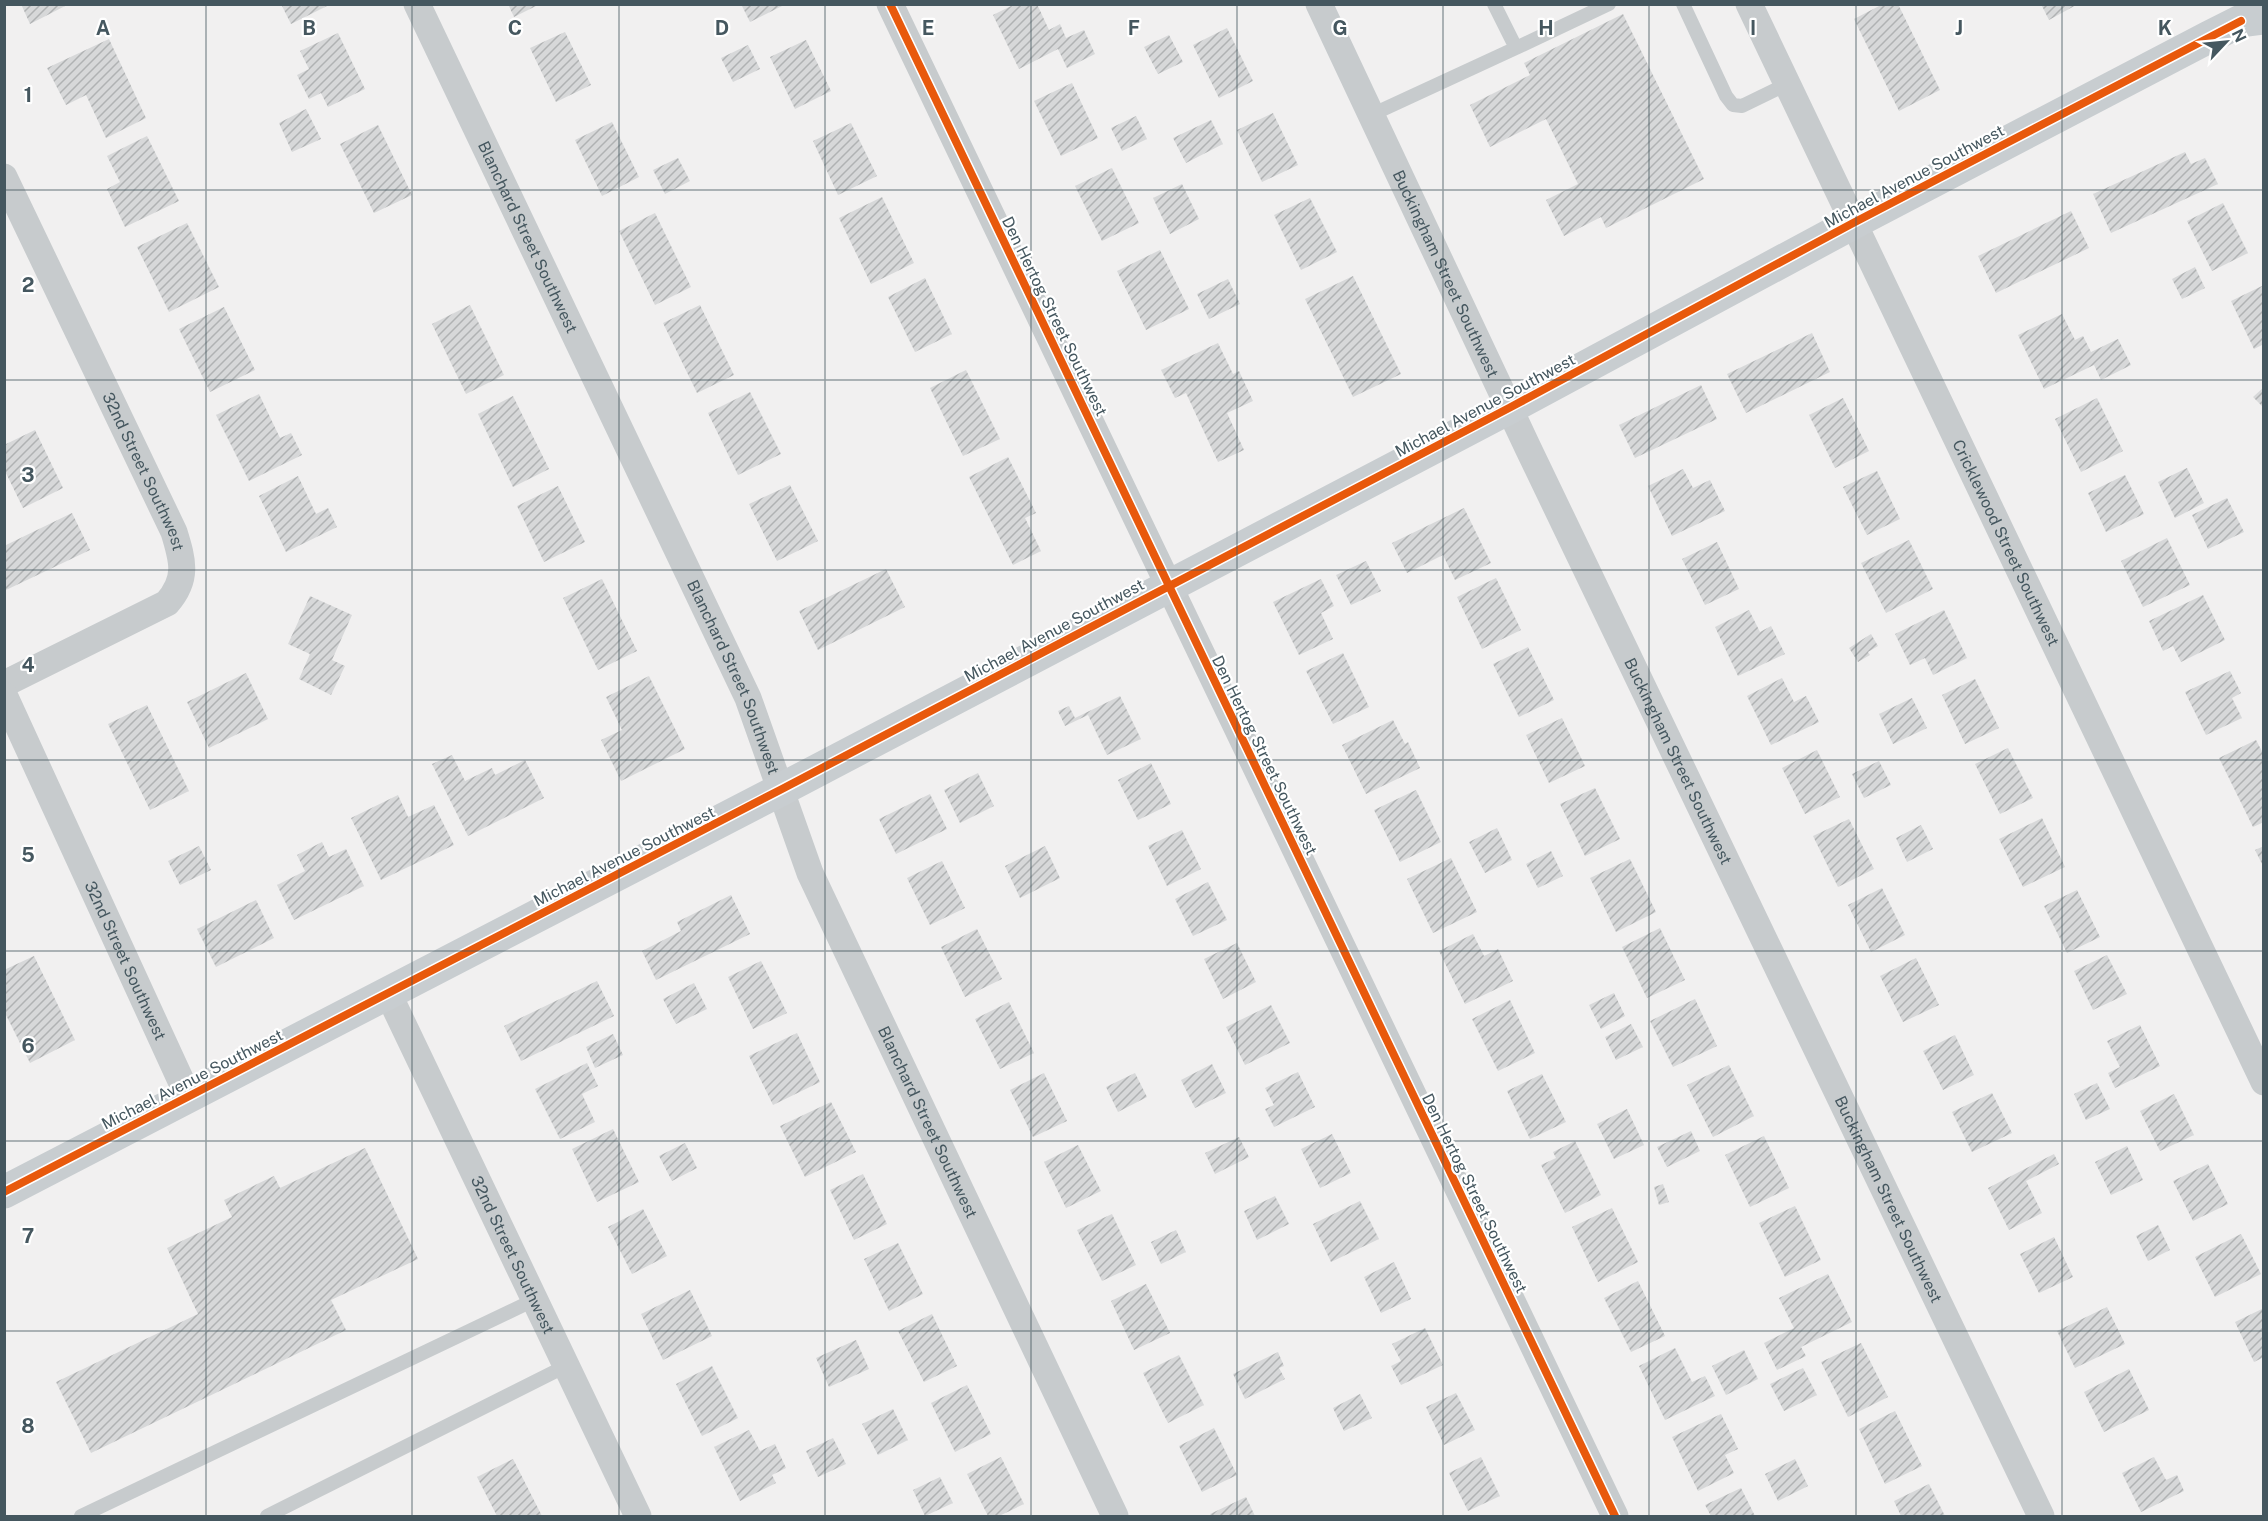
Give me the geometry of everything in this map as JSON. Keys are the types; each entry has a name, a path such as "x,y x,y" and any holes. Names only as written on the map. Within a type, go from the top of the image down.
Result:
{"street":[{"name":"Blanchard Street Southwest","path":"417,4 748,698 810,873 1115,1516"},
{"name":"Den Hertog Street Southwest","path":"890,4 1615,1516"},
{"name":"Buckingham Street Southwest","path":"1319,4 1509,408 2041,1516"},
{"name":"Cricklewood Street Southwest","path":"1749,4 2264,1082"},
{"name":"Michael Avenue Southwest","path":"4,1192 782,789 1509,408 2248,12"},
{"name":"32nd Street Southwest","path":"4,177 174,532 181,553 182,575 178,590 167,603 4,684"},
{"name":"32nd Street Southwest","path":"4,695 188,1096"},
{"name":"32nd Street Southwest","path":"387,993 638,1516"}],"lane":[{"path":"1494,4 1516,48"},
{"path":"1371,114 1609,4"},
{"path":"1683,4 1726,96 1733,105 1742,106 1787,84"},
{"path":"81,1516 534,1300"},
{"path":"267,1516 566,1366"}],"building":[{"path":"21,4 69,4 30,24"},
{"path":"281,4 327,4 327,6 291,24"},
{"path":"508,4 540,4 514,17"},
{"path":"741,4 786,4 750,22"},
{"path":"1015,4 1037,4 1049,30 1060,24 1066,38 1084,30 1095,54 1067,68 1058,49 1019,69 993,15"},
{"path":"1883,4 1898,4 1940,90 1899,111 1854,19"},
{"path":"2041,4 2078,4 2049,20"},
{"path":"1623,14 1704,179 1606,228 1601,217 1564,236 1546,200 1578,184 1546,119 1490,147 1470,105 1530,75 1524,63"},
{"path":"1227,28 1253,81 1219,98 1193,45"},
{"path":"565,32 591,85 556,102 530,48"},
{"path":"338,33 365,89 328,107 321,93 309,99 297,75 309,69 300,51"},
{"path":"1169,35 1183,62 1158,74 1144,47"},
{"path":"109,39 146,118 106,138 86,95 66,105 47,68"},
{"path":"806,40 831,91 795,109 770,57"},
{"path":"748,45 760,69 733,82 721,58"},
{"path":"1072,83 1098,138 1061,156 1034,101"},
{"path":"306,109 321,139 292,152 279,123"},
{"path":"1273,113 1298,165 1262,182 1237,130"},
{"path":"1136,116 1147,139 1122,151 1111,128"},
{"path":"1211,120 1223,144 1186,163 1173,138"},
{"path":"612,122 639,177 602,196 575,140"},
{"path":"851,123 877,176 838,195 813,141"},
{"path":"378,125 412,195 374,213 340,144"},
{"path":"147,136 179,201 125,227 107,189 120,182 107,156"},
{"path":"2185,152 2191,164 2205,158 2218,184 2111,233 2093,194"},
{"path":"678,158 690,181 665,194 653,170"},
{"path":"1112,168 1139,223 1102,241 1075,186"},
{"path":"1182,184 1199,219 1170,234 1153,198"},
{"path":"882,197 914,263 871,284 839,218"},
{"path":"1310,198 1337,252 1301,270 1274,215"},
{"path":"2223,203 2248,253 2212,271 2187,221"},
{"path":"2071,211 2089,248 1996,293 1978,256"},
{"path":"655,213 691,287 655,305 619,231"},
{"path":"187,223 219,287 169,312 137,247"},
{"path":"1160,250 1189,309 1146,330 1117,271"},
{"path":"2195,267 2205,288 2182,299 2172,279"},
{"path":"1353,276 1401,374 1353,397 1305,299"},
{"path":"925,278 952,334 915,352 888,297"},
{"path":"1228,279 1240,304 1209,319 1197,294"},
{"path":"2264,285 2264,344 2254,349 2231,301"},
{"path":"470,305 504,375 466,394 432,324"},
{"path":"700,305 734,375 697,393 663,323"},
{"path":"224,307 255,370 210,392 179,329"},
{"path":"2062,314 2075,340 2083,336 2091,352 2118,339 2131,365 2101,380 2094,365 2044,389 2018,335"},
{"path":"1812,333 1830,372 1746,413 1727,374"},
{"path":"1218,343 1233,374 1239,371 1253,401 1227,413 1244,450 1218,462 1186,393 1175,398 1161,370"},
{"path":"966,370 1000,439 963,456 930,388"},
{"path":"1701,385 1717,419 1635,458 1619,425"},
{"path":"2264,387 2264,408 2253,397"},
{"path":"750,392 781,454 738,475 708,413"},
{"path":"259,394 280,438 291,433 302,455 249,481 216,415"},
{"path":"513,396 549,469 513,487 478,414"},
{"path":"1843,398 1869,451 1835,468 1809,415"},
{"path":"2097,398 2123,451 2081,472 2055,419"},
{"path":"35,430 63,488 23,508 4,469 4,445"},
{"path":"1008,457 1036,513 1025,518 1041,551 1013,565 969,477"},
{"path":"2187,468 2204,503 2175,518 2158,482"},
{"path":"1683,469 1693,488 1710,480 1725,511 1672,536 1648,486"},
{"path":"1877,471 1900,519 1867,535 1843,487"},
{"path":"2125,475 2144,514 2106,532 2088,493"},
{"path":"298,476 316,514 328,508 337,527 286,552 259,496"},
{"path":"790,485 818,541 777,561 749,504"},
{"path":"558,486 585,542 544,562 517,506"},
{"path":"2227,498 2244,532 2208,549 2192,515"},
{"path":"1464,508 1491,563 1455,580 1443,555 1407,573 1392,543"},
{"path":"72,513 90,550 6,590 4,586 4,546"},
{"path":"2167,538 2190,585 2143,607 2121,561"},
{"path":"1909,540 1933,589 1886,613 1861,563"},
{"path":"1717,542 1739,589 1705,605 1682,559"},
{"path":"1366,561 1381,591 1351,605 1336,575"},
{"path":"886,569 905,607 818,650 799,611"},
{"path":"1496,578 1521,630 1482,649 1457,597"},
{"path":"602,579 637,651 598,670 563,598"},
{"path":"1321,579 1334,606 1321,613 1333,639 1299,655 1273,602"},
{"path":"2203,595 2225,640 2181,662 2173,646 2163,651 2149,621"},
{"path":"310,596 352,615 332,660 345,666 331,695 299,679 310,654 288,644"},
{"path":"1749,610 1760,632 1771,626 1785,654 1738,676 1715,627"},
{"path":"1944,610 1967,658 1933,675 1925,658 1910,665 1895,634"},
{"path":"1871,634 1878,646 1868,652 1870,655 1858,662 1849,648"},
{"path":"1528,647 1554,700 1519,717 1493,664"},
{"path":"1343,653 1369,707 1333,724 1306,671"},
{"path":"2230,671 2241,693 2232,698 2242,718 2206,735 2185,692"},
{"path":"246,673 268,719 209,748 187,702"},
{"path":"649,676 685,749 621,781 601,740 622,730 606,697"},
{"path":"1782,678 1794,702 1806,696 1819,722 1771,745 1747,696"},
{"path":"1975,679 1999,728 1965,744 1942,695"},
{"path":"1120,696 1141,739 1107,755 1088,715 1065,726 1058,711 1069,706 1075,718"},
{"path":"1912,698 1927,728 1893,744 1879,714"},
{"path":"147,705 189,791 150,810 108,724"},
{"path":"1562,718 1585,766 1549,783 1526,735"},
{"path":"1393,720 1405,744 1408,742 1420,768 1366,794 1342,745"},
{"path":"2256,740 2264,755 2264,822 2253,827 2219,758"},
{"path":"2008,748 2033,798 2000,814 1975,764"},
{"path":"1817,750 1840,797 1805,814 1782,768"},
{"path":"452,755 465,781 492,768 495,775 525,760 544,798 468,836 432,764"},
{"path":"1879,761 1891,785 1864,798 1852,774"},
{"path":"1151,763 1171,804 1138,820 1118,780"},
{"path":"978,773 994,806 960,823 944,790"},
{"path":"1595,788 1620,839 1585,856 1560,804"},
{"path":"1416,790 1441,842 1400,862 1374,810"},
{"path":"930,794 947,829 896,854 879,819"},
{"path":"398,795 408,817 434,805 454,845 381,880 351,818"},
{"path":"2042,818 2065,867 2023,887 1999,839"},
{"path":"1849,819 1874,869 1838,887 1813,836"},
{"path":"1921,825 1933,849 1907,862 1896,838"},
{"path":"1497,828 1512,860 1485,873 1469,842"},
{"path":"1182,830 1201,869 1167,886 1148,846"},
{"path":"322,842 329,857 346,849 364,886 294,920 277,885 305,871 297,855"},
{"path":"199,846 211,870 180,885 168,861"},
{"path":"1045,846 1060,878 1020,898 1005,866"},
{"path":"2264,846 2264,868 2255,850"},
{"path":"1551,851 1563,876 1538,888 1526,864"},
{"path":"1451,858 1477,912 1433,933 1407,879"},
{"path":"1630,859 1656,912 1616,932 1590,878"},
{"path":"942,861 965,908 930,925 907,878"},
{"path":"1208,882 1227,920 1193,936 1175,899"},
{"path":"1882,888 1905,935 1871,952 1848,905"},
{"path":"2077,890 2100,937 2067,953 2044,906"},
{"path":"731,895 750,934 656,980 642,951 681,931 677,922"},
{"path":"256,900 274,938 216,967 197,929"},
{"path":"1660,928 1685,980 1647,998 1622,947"},
{"path":"977,929 1002,979 965,997 941,947"},
{"path":"1473,934 1484,956 1498,949 1513,981 1465,1004 1439,951"},
{"path":"1237,943 1256,982 1223,999 1204,959"},
{"path":"2107,955 2127,994 2093,1010 2074,971"},
{"path":"34,956 75,1040 30,1063 4,1011 4,970"},
{"path":"1916,958 1939,1005 1903,1022 1880,976"},
{"path":"761,961 787,1013 753,1029 728,977"},
{"path":"597,981 614,1016 521,1061 504,1026"},
{"path":"694,983 707,1009 676,1024 663,999"},
{"path":"1614,993 1625,1016 1601,1029 1589,1005"},
{"path":"1695,999 1717,1046 1673,1067 1650,1021"},
{"path":"1510,1000 1535,1053 1498,1071 1472,1019"},
{"path":"1009,1002 1034,1053 1000,1069 975,1019"},
{"path":"1271,1005 1290,1043 1245,1065 1226,1027"},
{"path":"1631,1024 1643,1047 1616,1060 1605,1037"},
{"path":"2140,1025 2160,1066 2115,1088 2108,1073 2120,1067 2107,1041"},
{"path":"797,1033 820,1082 773,1105 749,1056"},
{"path":"613,1034 623,1055 595,1068 586,1047"},
{"path":"1955,1035 1974,1075 1943,1090 1923,1051"},
{"path":"587,1063 598,1086 582,1094 595,1122 560,1139 535,1089"},
{"path":"1212,1064 1226,1093 1195,1108 1181,1080"},
{"path":"1729,1065 1754,1116 1713,1137 1687,1085"},
{"path":"1298,1072 1315,1107 1274,1127 1265,1109 1274,1105 1265,1088"},
{"path":"1044,1073 1067,1121 1033,1137 1010,1090"},
{"path":"1135,1073 1147,1097 1118,1112 1106,1087"},
{"path":"1542,1074 1566,1122 1530,1139 1507,1091"},
{"path":"2097,1083 2110,1109 2086,1120 2074,1094"},
{"path":"1992,1093 2012,1133 1972,1152 1952,1112"},
{"path":"2174,1094 2194,1135 2160,1151 2140,1111"},
{"path":"831,1102 856,1152 805,1177 780,1126"},
{"path":"1627,1109 1644,1145 1614,1159 1597,1124"},
{"path":"613,1129 639,1182 597,1202 572,1149"},
{"path":"1691,1131 1700,1151 1667,1167 1657,1147"},
{"path":"1332,1134 1351,1173 1320,1188 1301,1149"},
{"path":"1764,1136 1789,1188 1750,1207 1725,1155"},
{"path":"1239,1137 1249,1157 1215,1174 1205,1153"},
{"path":"1575,1141 1601,1195 1565,1213 1541,1165 1556,1158 1553,1152"},
{"path":"685,1143 697,1168 672,1181 659,1156"},
{"path":"1078,1145 1101,1191 1066,1208 1044,1162"},
{"path":"2127,1146 2143,1180 2111,1195 2095,1162"},
{"path":"365,1148 418,1259 331,1300 346,1330 91,1453 56,1382 198,1314 167,1248 232,1217 224,1200 274,1176 280,1188"},
{"path":"2054,1154 2059,1164 2026,1181 2042,1213 2009,1230 1988,1188"},
{"path":"2208,1164 2228,1204 2193,1221 2173,1181"},
{"path":"863,1174 887,1224 854,1240 830,1190"},
{"path":"1663,1184 1669,1202 1659,1205 1654,1187"},
{"path":"1275,1196 1289,1224 1257,1240 1244,1211"},
{"path":"1360,1201 1379,1239 1331,1262 1313,1224"},
{"path":"1795,1206 1821,1260 1785,1277 1759,1223"},
{"path":"1612,1208 1638,1262 1598,1282 1572,1227"},
{"path":"643,1209 667,1256 632,1274 608,1227"},
{"path":"1112,1214 1136,1265 1102,1281 1077,1230"},
{"path":"2158,1225 2170,1250 2148,1261 2136,1236"},
{"path":"1176,1230 1186,1252 1161,1264 1151,1242"},
{"path":"2241,1234 2261,1274 2215,1297 2195,1257"},
{"path":"2054,1237 2073,1277 2039,1293 2020,1254"},
{"path":"898,1243 923,1294 889,1311 864,1259"},
{"path":"1394,1262 1411,1299 1381,1313 1364,1277"},
{"path":"1828,1274 1852,1322 1801,1347 1806,1356 1777,1370 1764,1343 1794,1328 1779,1298"},
{"path":"1638,1281 1665,1336 1631,1352 1604,1298"},
{"path":"1146,1284 1170,1333 1134,1350 1111,1301"},
{"path":"690,1290 712,1336 663,1360 641,1314"},
{"path":"2107,1307 2125,1344 2075,1368 2057,1331"},
{"path":"2264,1308 2264,1357 2254,1362 2235,1322"},
{"path":"932,1314 957,1366 924,1382 898,1331"},
{"path":"1425,1328 1443,1365 1401,1385 1391,1366 1401,1361 1392,1344"},
{"path":"856,1340 869,1369 829,1387 816,1358"},
{"path":"1861,1343 1888,1397 1848,1417 1821,1362"},
{"path":"1675,1348 1692,1382 1705,1376 1715,1396 1665,1420 1639,1366"},
{"path":"1744,1350 1758,1379 1726,1395 1712,1366"},
{"path":"1278,1352 1284,1366 1279,1368 1285,1379 1245,1399 1233,1374"},
{"path":"1179,1355 1204,1405 1168,1423 1143,1373"},
{"path":"712,1366 738,1418 702,1436 676,1384"},
{"path":"1803,1368 1817,1395 1784,1411 1770,1384"},
{"path":"2129,1369 2149,1410 2104,1432 2084,1392"},
{"path":"967,1385 991,1434 955,1452 931,1403"},
{"path":"1456,1393 1475,1430 1444,1445 1426,1407"},
{"path":"1360,1394 1372,1418 1344,1431 1333,1408"},
{"path":"893,1409 908,1440 878,1455 862,1424"},
{"path":"1895,1411 1922,1466 1885,1484 1859,1429"},
{"path":"1721,1414 1738,1449 1725,1455 1734,1473 1698,1491 1672,1437"},
{"path":"1214,1428 1237,1475 1202,1492 1179,1446"},
{"path":"749,1430 760,1451 775,1444 786,1468 772,1475 776,1483 740,1501 714,1447"},
{"path":"833,1438 846,1464 818,1477 806,1451"},
{"path":"1001,1457 1024,1504 999,1516 988,1516 967,1474"},
{"path":"1481,1457 1500,1496 1468,1511 1449,1473"},
{"path":"2154,1457 2166,1480 2177,1475 2184,1491 2141,1512 2122,1473"},
{"path":"513,1459 542,1516 497,1516 477,1477"},
{"path":"1795,1459 1808,1486 1778,1501 1765,1474"},
{"path":"940,1477 953,1503 925,1516 913,1490"},
{"path":"1929,1484 1945,1516 1901,1516 1894,1501"},
{"path":"1741,1488 1755,1516 1711,1516 1705,1505"},
{"path":"1246,1497 1255,1516 1211,1516 1210,1514"}],"cycle path":[{"path":"890,4 1615,1516"},
{"path":"4,1192 782,789 1509,408 1855,222 2241,21"}]}
